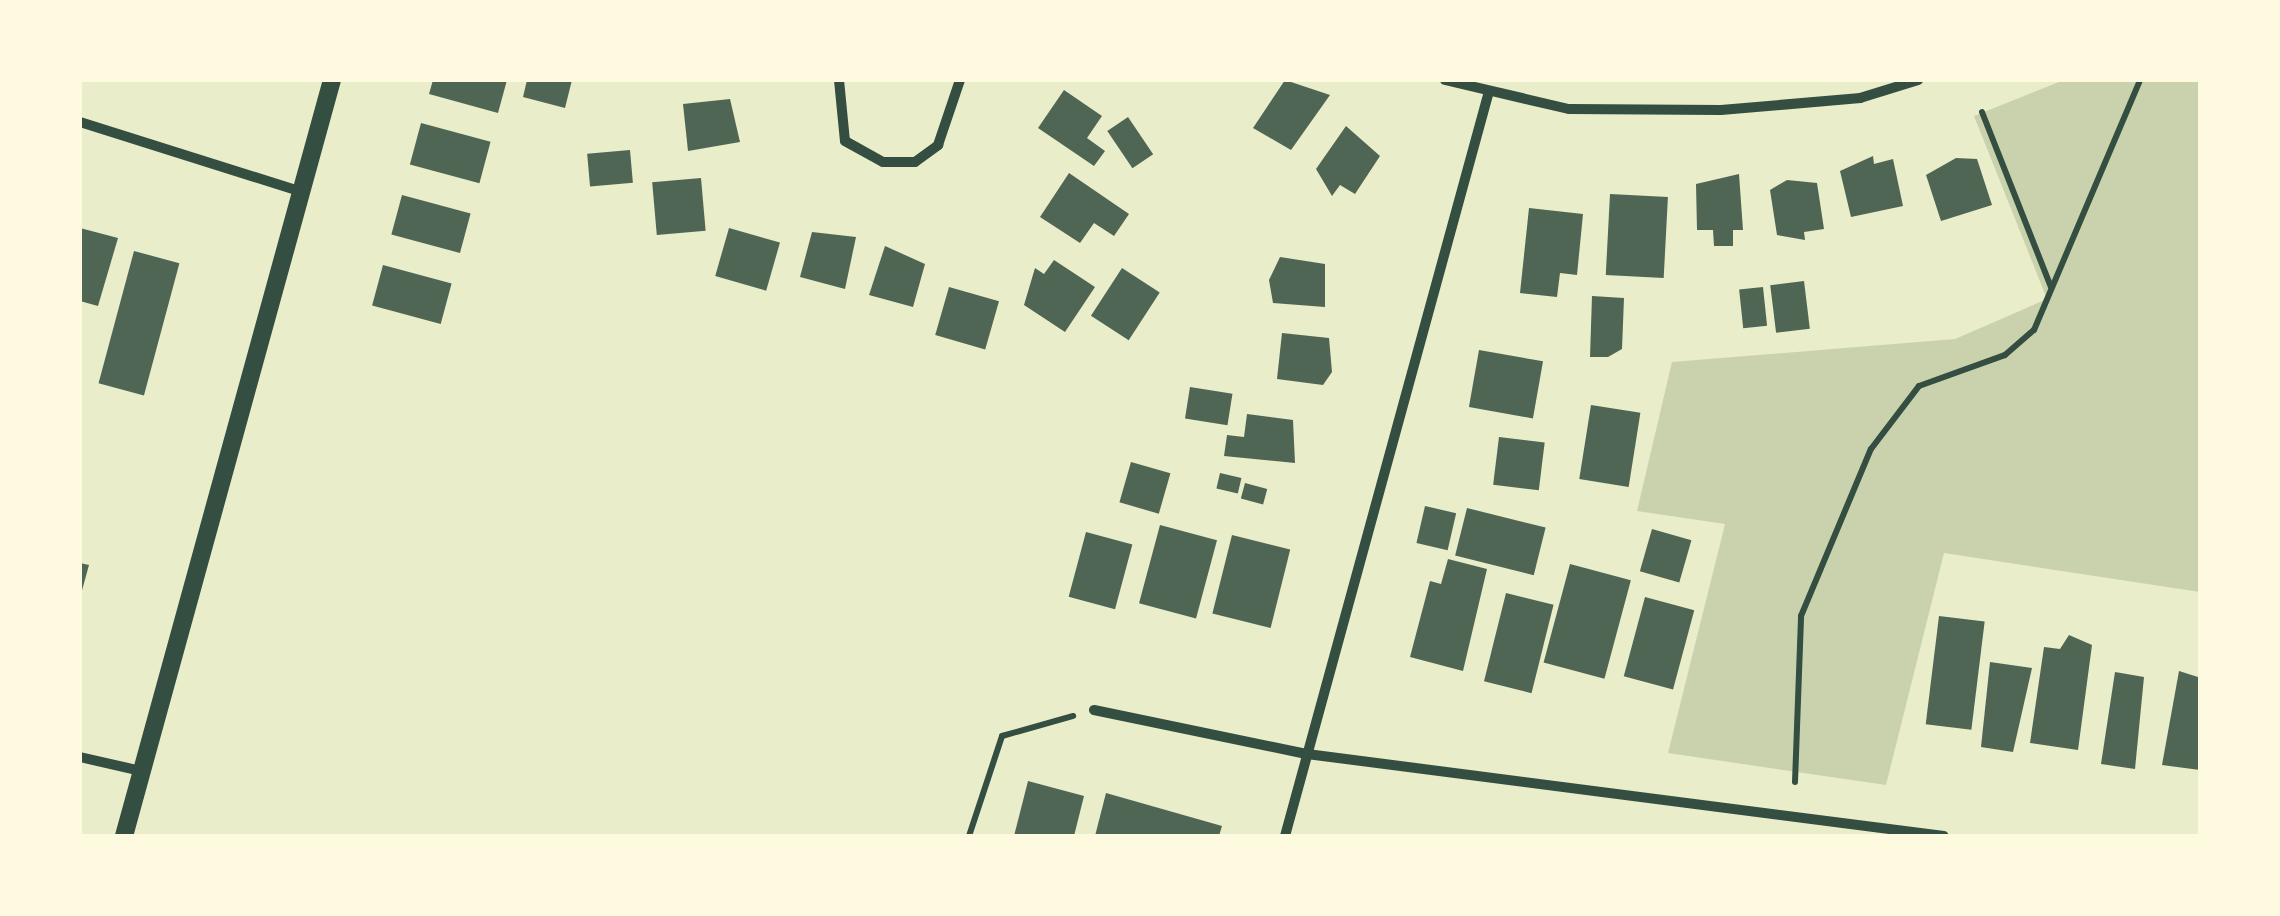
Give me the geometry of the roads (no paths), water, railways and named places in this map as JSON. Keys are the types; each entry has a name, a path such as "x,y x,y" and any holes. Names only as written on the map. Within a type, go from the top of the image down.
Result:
{"street":[{"path":"124,836 332,80"},
{"path":"839,80 845,141 883,162 915,162 938,145 960,80"},
{"path":"1445,80 1488,95 1569,108 1721,110 1860,98 1918,80"},
{"path":"1285,836 1488,95"},
{"path":"80,122 302,192"},
{"path":"1094,710 1306,754 1857,830 1944,836"},
{"path":"80,757 141,771"}]}
